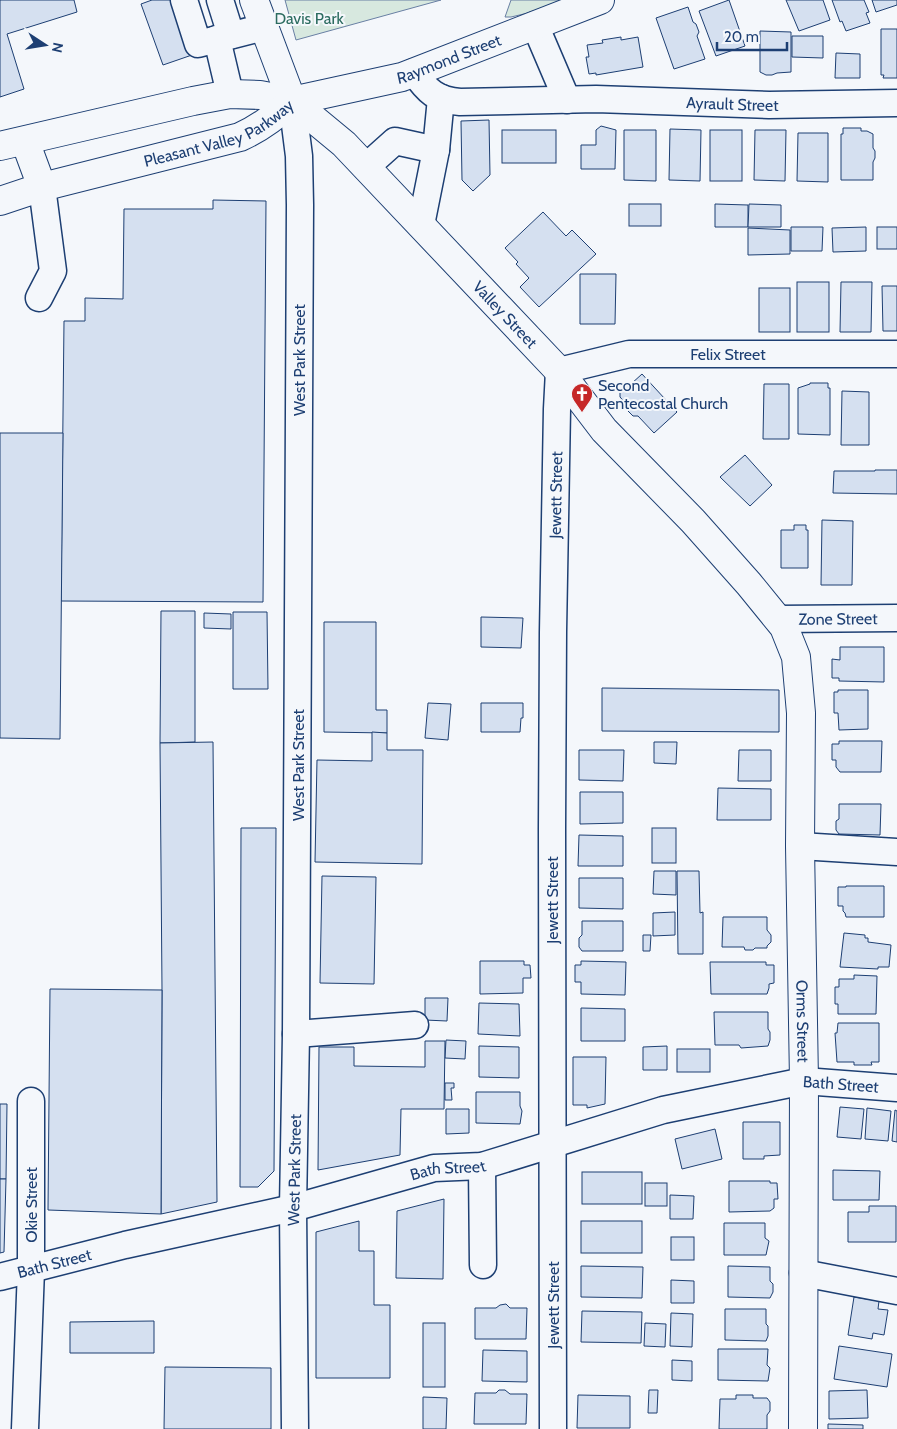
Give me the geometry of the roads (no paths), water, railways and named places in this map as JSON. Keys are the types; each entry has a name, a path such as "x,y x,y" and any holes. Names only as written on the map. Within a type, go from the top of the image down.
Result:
{"main road":[{"name":"Valley Street","path":"254,0 292,101 344,144 559,371 604,430 699,528 778,619"},
{"name":"Raymond Street","path":"292,101 380,83 414,72 600,0"},
{"name":"Pleasant Valley Parkway","path":"13,143 230,94 260,95 292,101"},
{"name":"Pleasant Valley Parkway","path":"0,201 42,187 240,137 274,118 292,101"},
{"path":"13,143 42,187"},
{"name":"Orms Street","path":"778,619 784,627 796,657 801,712 800,846 804,1081 803,1429"}],"street":[{"path":"184,0 198,44 264,27"},
{"path":"220,0 230,94"},
{"path":"535,25 567,100"},
{"name":"Ayrault Street","path":"414,72 424,88 448,101 460,102 567,100 769,104 897,103"},
{"path":"421,225 436,150 441,98"},
{"name":"West Park Street","path":"292,101 298,150 300,205 296,1034 293,1208 295,1429"},
{"path":"366,167 395,141 436,150"},
{"path":"40,298 53,271 42,187"},
{"name":"Felix Street","path":"559,371 630,354 897,354"},
{"name":"Jewett Street","path":"553,1429 553,642 559,371"},
{"name":"Zone Street","path":"778,619 897,618"},
{"path":"800,846 897,852"},
{"path":"296,1034 415,1025"},
{"name":"Bath Street","path":"0,1277 125,1245 293,1208 434,1168 482,1166 663,1110 804,1081 897,1088"},
{"name":"Okie Street","path":"25,1429 31,1269 31,1101"},
{"path":"482,1166 483,1265"},
{"path":"803,1273 897,1291"}],"place":[{"name":"Second Pentecostal Church","path":"582,413"}],"park label":[{"name":"Davis Park","path":"309,18"}]}
